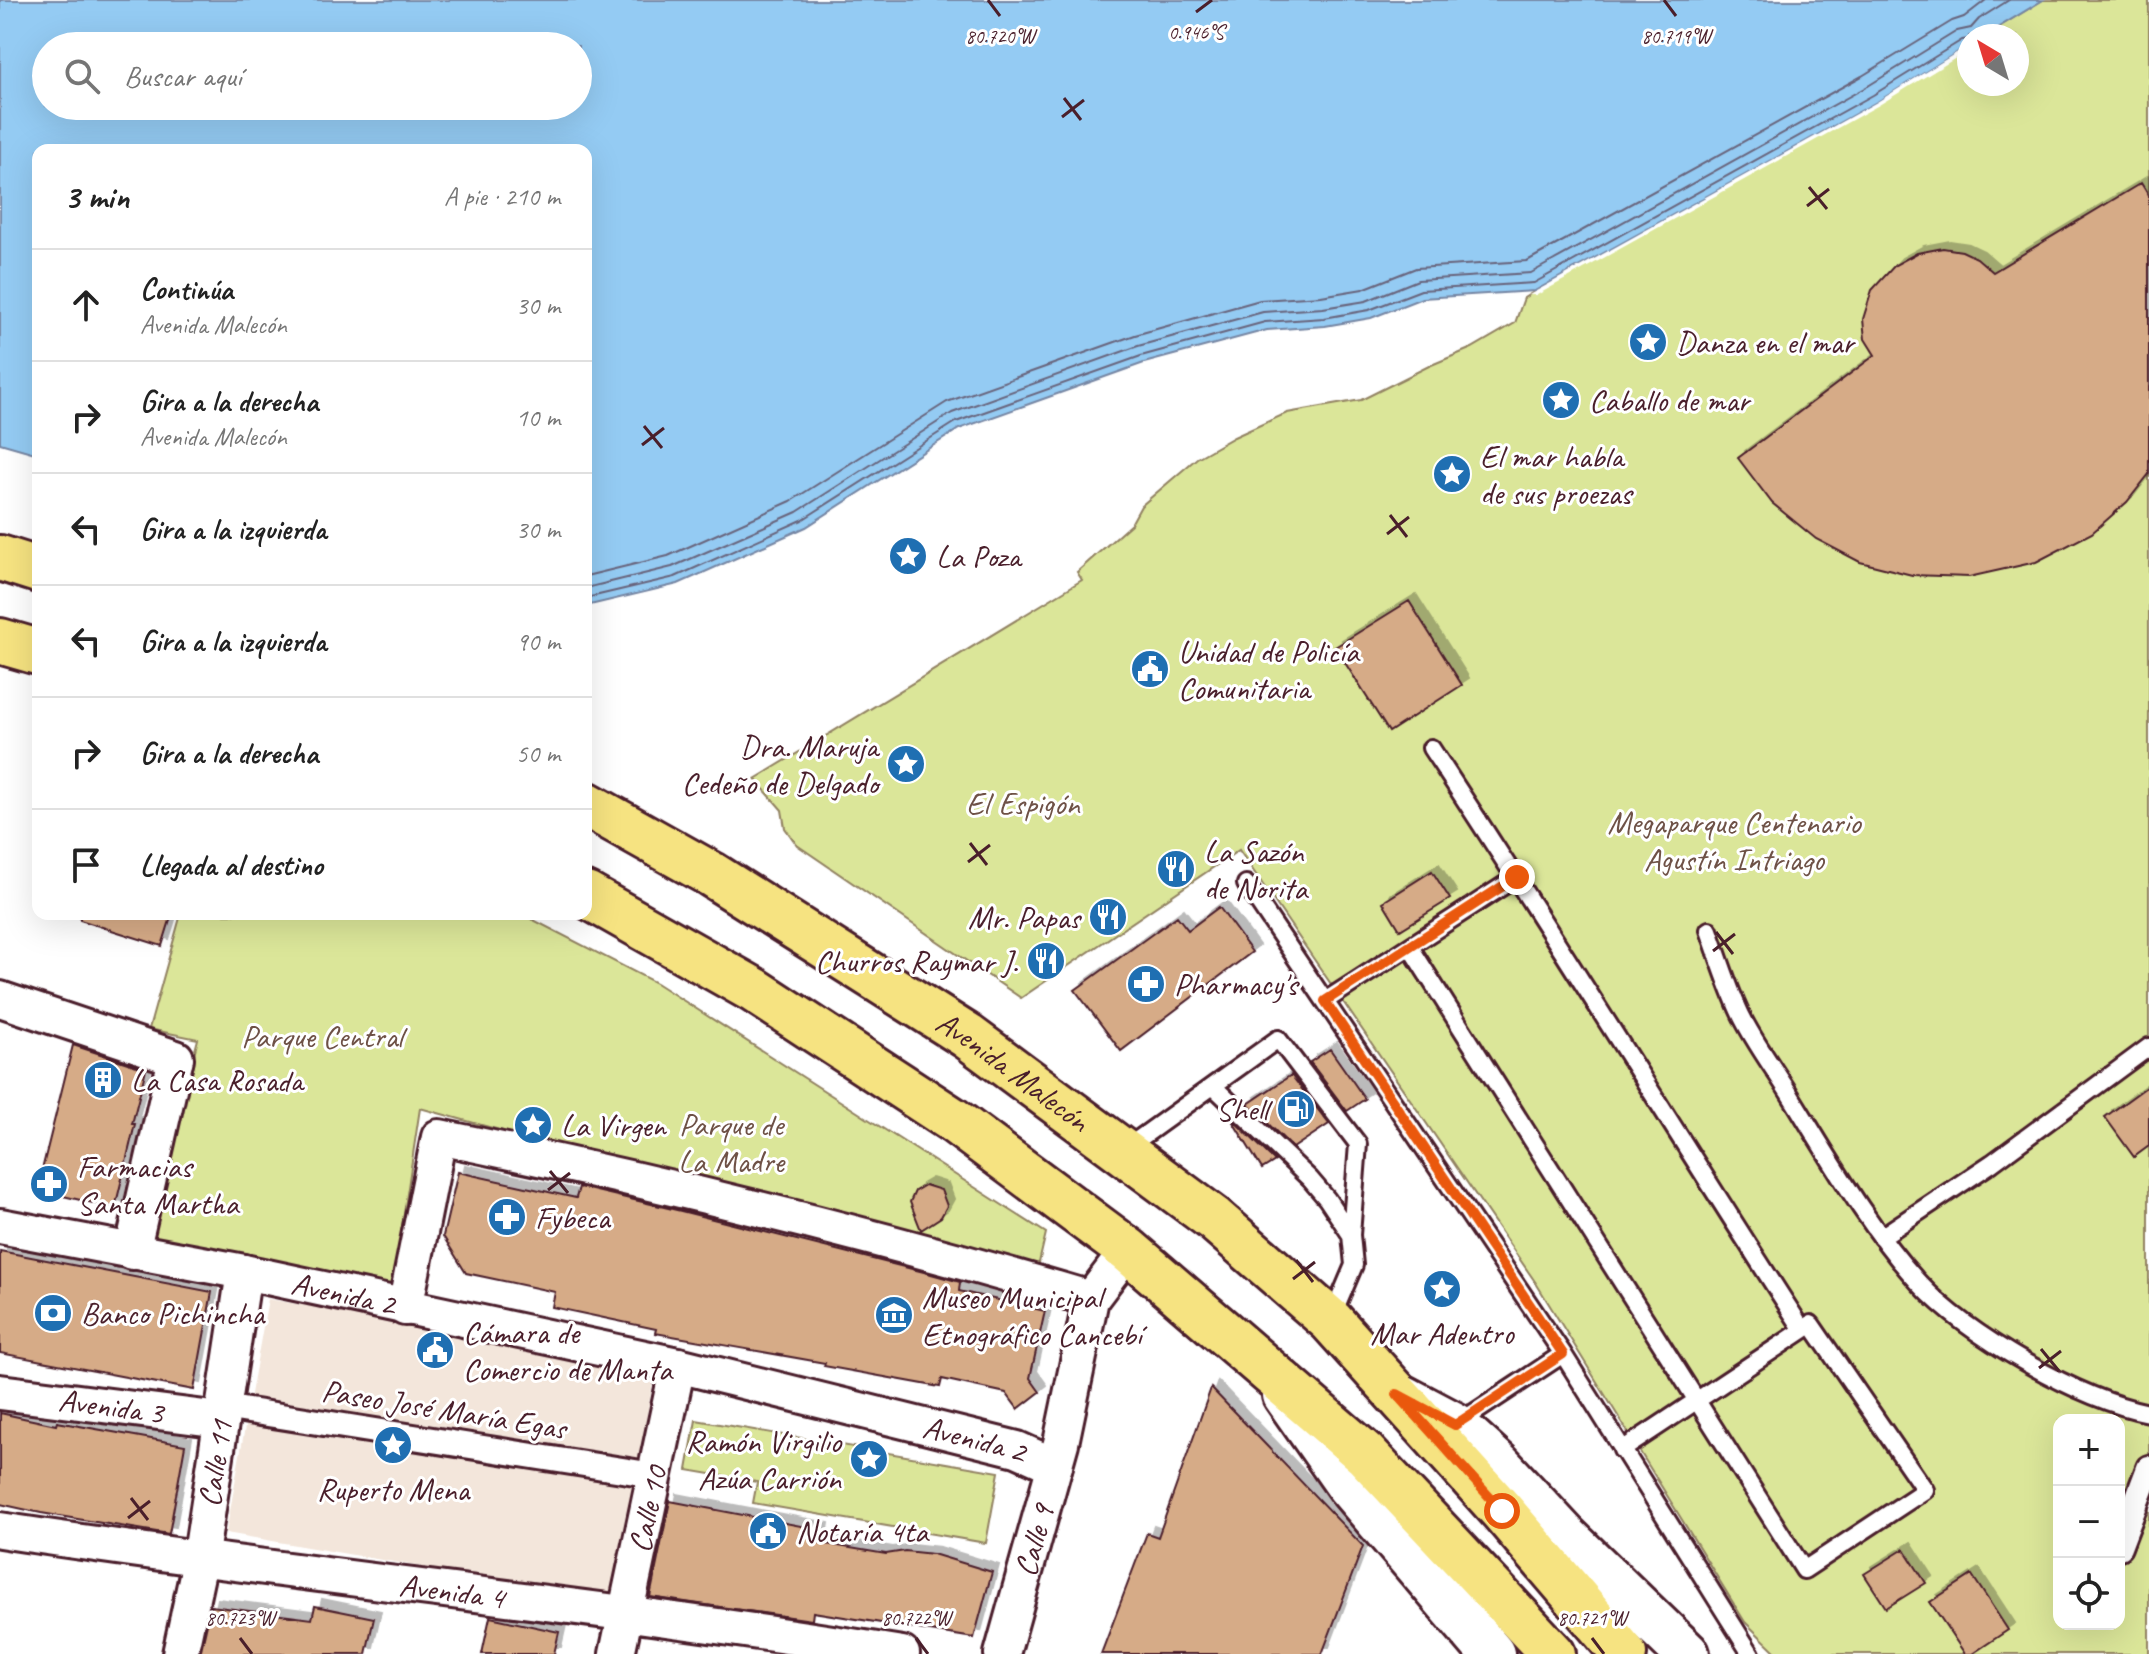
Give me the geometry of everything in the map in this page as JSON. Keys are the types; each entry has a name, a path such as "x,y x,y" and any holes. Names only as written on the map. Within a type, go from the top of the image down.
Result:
{"main road":[{"path":"0,558 32,568"},
{"path":"0,641 32,650"},
{"name":"Avenida Malecón","path":"592,807 711,874 967,1036 1214,1219 1331,1321 1502,1511 1624,1654"},
{"path":"592,898 754,990 940,1111 1128,1250 1365,1454 1553,1654"},
{"path":"1268,1370 1348,1485 1492,1654"},
{"name":"Avenida Malecón","path":"1397,1394 1455,1425 1498,1464 1565,1536 1687,1654"}],"street":[{"path":"0,999 176,1058 132,1252"},
{"path":"405,1308 439,1137 602,1170 794,1216 962,1260 1091,1299"},
{"name":"Avenida 2","path":"0,1226 244,1272 678,1365 1017,1449 1055,1466"},
{"name":"Calle 9","path":"1002,1654 1055,1466 1091,1299 1128,1250"},
{"name":"Calle 11","path":"180,1654 200,1561 244,1272"},
{"name":"Calle 10","path":"617,1654 678,1365"},
{"name":"Avenida 3","path":"0,1392 222,1413"},
{"name":"Paseo José María Egas","path":"222,1413 654,1475"},
{"path":"2125,1531 2149,1468"},
{"name":"Avenida 4","path":"0,1530 200,1561 625,1613 902,1654"}],"lane":[{"path":"1431,748 1517,877 1803,1330"},
{"path":"1325,1001 1517,877"},
{"path":"1246,884 1563,1354 1751,1654"},
{"path":"1709,930 1741,1016 1881,1237 1921,1285 1968,1325 2032,1365 2091,1394 2149,1413"},
{"path":"1410,947 1697,1401 1804,1570 1925,1490 1811,1324 1697,1401 1622,1450"},
{"path":"1124,1150 1278,1039 1358,1144 1351,1235 1354,1265 1331,1321"},
{"path":"1881,1237 1992,1163 2149,1047"},
{"path":"1213,1086 1310,1179 1351,1235"},
{"path":"1455,1425 1563,1354"}],"shaded area":[{"path":"268,1299 656,1366 613,1600 226,1533"}],"green space":[{"name":"Megaparque Centenario Agustín Intriago","path":"2043,0 2149,0 2149,1654 1778,1654 1745,1622 1536,1283 1239,850 1021,998 797,845 785,828 782,810 755,779 1082,580 1077,572 1131,524 1141,506 1197,458 1287,413 1361,400 1472,348 1515,323 1524,298 1535,291 1877,102 1957,52 1957,96 2029,96 2029,24 2004,24"},
{"name":"Parque Central","path":"179,920 534,920 656,983 1046,1233 1038,1267 702,1186 420,1108 392,1293 145,1242 198,1039 149,1029"},
{"path":"696,1420 999,1472 986,1543 753,1503 757,1482 687,1470"}],"water":[{"path":"0,0 2043,0 2004,24 1957,24 1957,52 1877,102 1535,291 1422,298 1371,318 1325,326 1267,330 1144,363 959,429 806,527 678,584 592,605 592,144 32,144 32,452 0,443"}],"pier":[{"path":"1957,52 1957,57 1879,105 1537,295 1529,295 1877,102"}],"building":[{"path":"2141,183 2149,196 2149,474 2127,502 2092,533 2036,562 1969,577 1912,575 1860,562 1816,539 1772,503 1738,458 1875,355 1865,339 1863,319 1872,290 1895,265 1917,253 1943,248 1962,251 1977,258 1993,272"},
{"path":"1409,601 1462,685 1389,732 1335,647"},
{"path":"1432,871 1450,899 1400,930 1383,902"},
{"name":"Pharmacy's","path":"1219,907 1252,952 1121,1051 1075,990 1177,916 1188,930"},
{"path":"80,920 170,920 162,946"},
{"path":"73,1045 146,1069 115,1208 37,1190"},
{"path":"1330,1049 1365,1099 1347,1111 1310,1062"},
{"path":"1291,1075 1329,1124 1293,1148 1248,1104"},
{"path":"2149,1085 2149,1146 2134,1157 2105,1117"},
{"path":"1230,1117 1275,1161 1262,1169"},
{"path":"458,1172 576,1198 579,1187 681,1211 924,1272 960,1282 959,1291 1045,1311 1030,1378 1040,1392 1018,1409 1006,1393 942,1379 940,1387 824,1366 825,1363 655,1333 656,1329 552,1307 555,1292 466,1273 443,1236"},
{"path":"925,1185 941,1190 947,1206 941,1217 921,1230 910,1202 915,1191"},
{"path":"0,1251 212,1292 194,1390 0,1353"},
{"path":"1211,1388 1363,1546 1322,1654 1101,1654 1147,1533 1158,1537"},
{"path":"0,1413 185,1445 169,1534 0,1504"},
{"path":"670,1501 822,1530 820,1543 886,1554 905,1551 933,1554 992,1572 974,1638 813,1612 812,1620 650,1597"},
{"path":"1904,1549 1926,1583 1886,1608 1864,1574"},
{"path":"1972,1575 2008,1630 1972,1654 1965,1654 1930,1602"},
{"path":"211,1606 312,1619 315,1606 374,1618 366,1654 200,1654"},
{"path":"490,1617 559,1632 554,1654 482,1654"}],"place":[{"name":"Danza en el mar","path":"1648,342"},
{"name":"Caballo de mar","path":"1561,400"},
{"name":"El mar habla de sus proezas","path":"1452,474"},
{"name":"La Poza","path":"908,556"},
{"name":"Unidad de Policía Comunitaria","path":"1150,669"},
{"name":"Dra. Maruja Cedeño de Delgado","path":"906,764"},
{"name":"La Sazón de Norita","path":"1176,869"},
{"name":"Mr. Papas","path":"1108,917"},
{"name":"Churros Raymar J.","path":"1046,961"},
{"name":"Pharmacy's","path":"1146,984"},
{"name":"La Casa Rosada","path":"103,1080"},
{"name":"Shell","path":"1296,1109"},
{"name":"La Virgen","path":"533,1125"},
{"name":"Farmacias Santa Martha","path":"49,1184"},
{"name":"Fybeca","path":"507,1217"},
{"name":"Mar Adentro","path":"1442,1289"},
{"name":"Banco Pichincha","path":"53,1313"},
{"name":"Museo Municipal Etnográfico Cancebí","path":"894,1315"},
{"name":"Cámara de Comercio de Manta","path":"435,1350"},
{"name":"Ruperto Mena","path":"393,1445"},
{"name":"Ramón Virgilio Azúa Carrión","path":"869,1459"},
{"name":"Notaría 4ta","path":"768,1531"}],"route":[{"path":"1502,1511 1397,1394 1455,1425 1563,1354 1325,1001 1517,877"}],"park label":[{"name":"El Espigón","path":"1023,803"},
{"name":"Parque de La Madre","path":"731,1142"}]}
